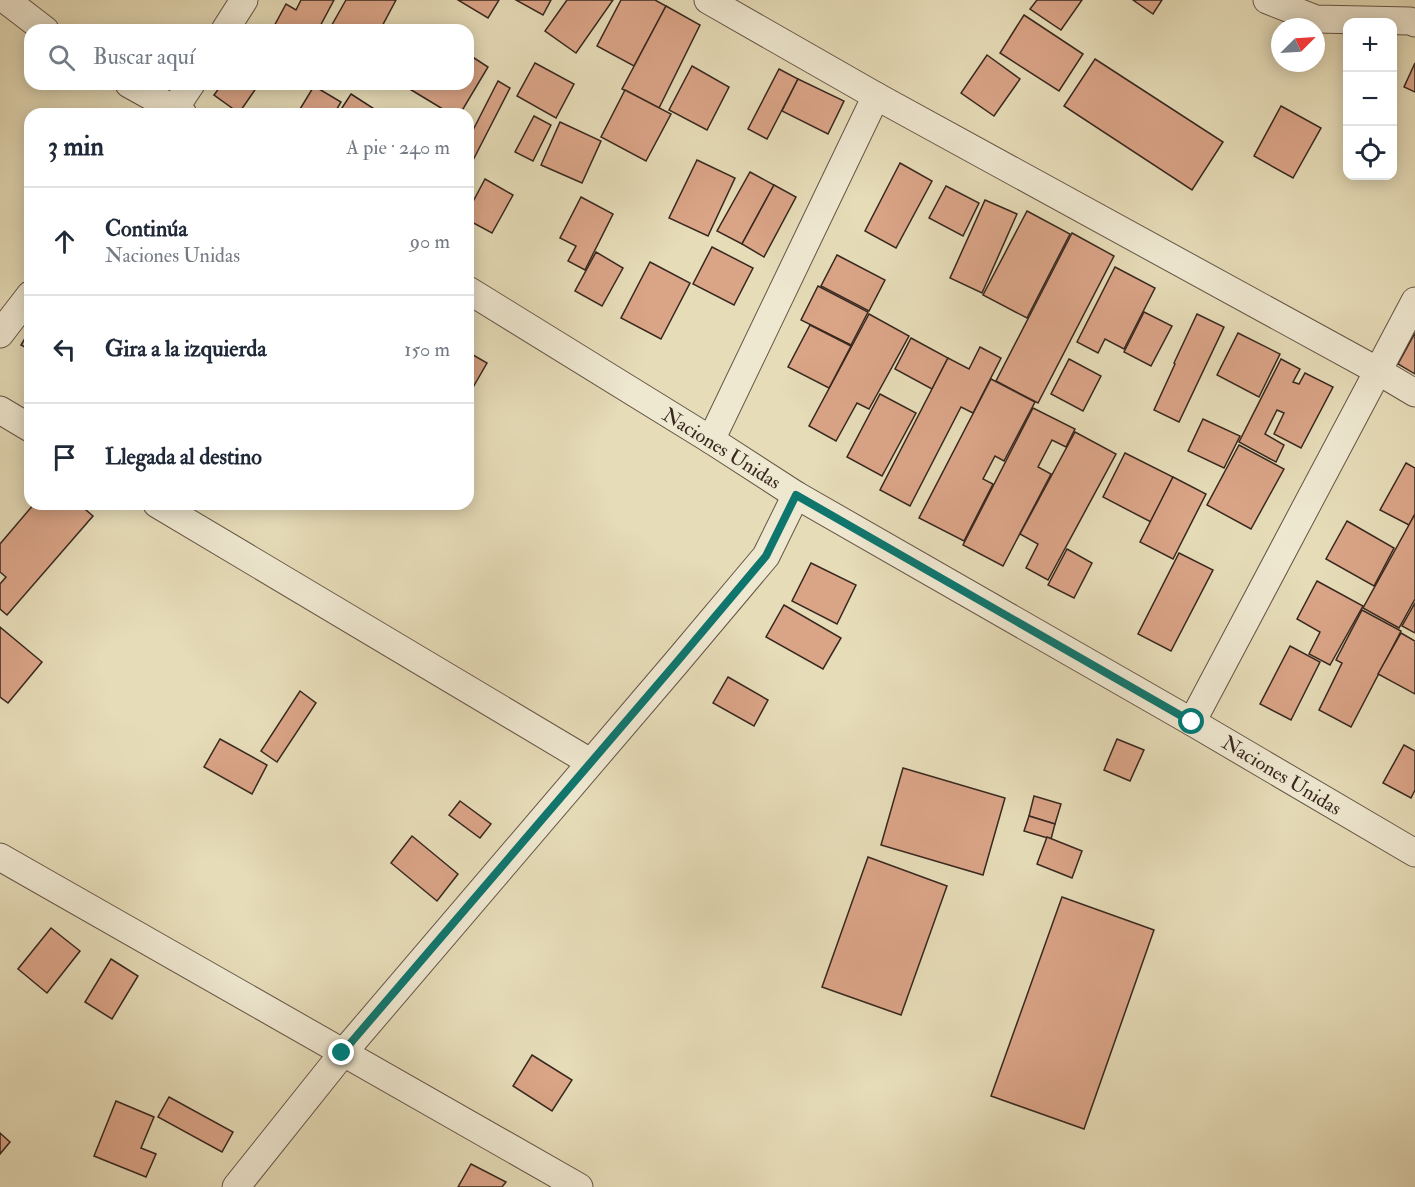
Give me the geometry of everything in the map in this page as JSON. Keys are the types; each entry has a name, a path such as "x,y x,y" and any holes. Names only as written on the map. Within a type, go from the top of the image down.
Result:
{"street":[{"path":"6,0 37,24"},
{"path":"229,24 244,0"},
{"path":"708,0 876,96 1415,393"},
{"path":"1267,0 1415,23"},
{"path":"139,90 169,108"},
{"path":"178,108 188,90"},
{"path":"711,440 876,96"},
{"name":"Naciones Unidas","path":"474,294 796,495 1415,853"},
{"path":"1192,722 1415,301"},
{"path":"0,334 24,303"},
{"path":"0,410 24,424"},
{"path":"236,1187 342,1053 766,556 796,495"},
{"path":"167,510 590,762"},
{"path":"0,858 579,1187"}],"building":[{"path":"301,0 334,0 321,24 275,24 286,4 296,10"},
{"path":"346,0 396,0 383,24 332,24"},
{"path":"458,0 499,0 488,18"},
{"path":"516,0 551,0 543,15"},
{"path":"567,0 613,0 576,53 545,31"},
{"path":"621,0 655,0 666,6 634,66 597,46"},
{"path":"1037,0 1082,0 1061,30 1030,9"},
{"path":"1133,0 1162,0 1153,14"},
{"path":"666,6 700,25 659,108 622,89"},
{"path":"1024,15 1083,54 1059,91 1000,53"},
{"path":"987,55 1020,79 994,116 961,93"},
{"path":"474,58 488,67 464,108 441,108 411,90 474,90"},
{"path":"1095,59 1223,142 1192,190 1064,106"},
{"path":"535,63 574,84 556,118 517,96"},
{"path":"1415,63 1415,92 1404,87"},
{"path":"692,66 729,87 707,130 669,110"},
{"path":"779,69 798,79 767,139 748,129"},
{"path":"798,79 844,101 828,134 782,111"},
{"path":"498,81 510,88 474,158 474,128"},
{"path":"218,90 255,90 242,108 232,108 214,95"},
{"path":"312,90 321,90 341,102 338,108 301,108"},
{"path":"625,90 671,114 646,161 601,137"},
{"path":"351,94 373,108 342,108"},
{"path":"1281,106 1321,128 1293,178 1254,156"},
{"path":"534,116 551,125 533,161 515,152"},
{"path":"560,122 601,141 582,183 541,165"},
{"path":"697,160 735,178 708,236 669,218"},
{"path":"900,163 932,181 896,248 865,231"},
{"path":"750,172 774,185 742,244 717,231"},
{"path":"485,179 513,195 492,233 474,223 474,200"},
{"path":"774,185 796,197 764,257 742,244"},
{"path":"946,186 979,203 963,236 929,218"},
{"path":"581,197 613,214 585,270 568,261 576,246 560,238"},
{"path":"985,200 1017,214 982,293 950,278"},
{"path":"1027,211 1070,234 1027,318 983,295"},
{"path":"1072,233 1114,256 1038,403 996,381"},
{"path":"712,247 753,268 734,305 693,284"},
{"path":"596,252 623,268 602,306 575,291"},
{"path":"837,255 885,280 869,311 821,286"},
{"path":"650,262 690,283 661,339 621,318"},
{"path":"1115,267 1155,288 1124,349 1105,339 1098,353 1077,342"},
{"path":"818,286 868,312 851,345 801,320"},
{"path":"1144,312 1172,326 1151,366 1124,352"},
{"path":"869,314 909,336 869,409 857,403 836,441 809,426"},
{"path":"1197,314 1224,327 1179,422 1154,410"},
{"path":"810,325 851,346 829,388 788,367"},
{"path":"1238,333 1280,354 1259,397 1217,375"},
{"path":"1415,333 1415,374 1398,364"},
{"path":"911,338 948,358 932,389 895,369"},
{"path":"980,347 1001,358 973,413 961,407 910,506 880,490 948,358 969,369"},
{"path":"474,355 487,363 474,386"},
{"path":"1069,359 1101,376 1083,411 1051,394"},
{"path":"1281,359 1300,369 1293,382 1299,384 1305,373 1333,387 1301,448 1274,434 1284,413 1277,410 1265,434 1284,445 1276,462 1239,442"},
{"path":"991,379 1035,402 1004,461 995,456 983,479 993,484 964,541 919,518"},
{"path":"880,394 916,413 882,476 847,457"},
{"path":"1033,408 1075,429 1066,447 1052,440 1038,467 1051,474 1003,566 963,545"},
{"path":"1203,419 1240,436 1224,468 1188,451"},
{"path":"1075,432 1116,454 1048,580 1026,568 1038,544 1020,534"},
{"path":"1239,445 1284,469 1251,529 1207,505"},
{"path":"1125,453 1173,477 1151,522 1103,497"},
{"path":"1406,463 1415,468 1415,514 1409,525 1380,510"},
{"path":"1173,477 1206,494 1173,559 1140,542"},
{"path":"29,510 86,510 93,516 7,615 0,609 0,584 6,577 0,572 0,544"},
{"path":"1415,514 1415,599 1399,628 1363,608"},
{"path":"1347,521 1394,548 1374,586 1326,559"},
{"path":"1067,549 1092,563 1074,598 1048,585"},
{"path":"1179,553 1213,570 1171,651 1138,634"},
{"path":"811,563 856,585 837,624 792,601"},
{"path":"1317,581 1363,606 1330,665 1309,654 1320,632 1297,619"},
{"path":"1415,603 1415,633 1402,626"},
{"path":"784,605 841,638 823,669 766,637"},
{"path":"1362,610 1401,631 1351,727 1319,710 1342,663 1336,660"},
{"path":"0,627 42,662 8,703 0,697"},
{"path":"1401,633 1415,641 1415,694 1378,674"},
{"path":"1290,646 1320,662 1291,720 1260,704"},
{"path":"728,677 768,700 754,726 713,703"},
{"path":"300,691 316,703 277,762 261,751"},
{"path":"220,739 267,765 252,794 204,767"},
{"path":"1117,739 1144,750 1130,781 1104,770"},
{"path":"1404,745 1415,751 1415,790 1411,798 1383,783"},
{"path":"903,768 1005,798 983,875 881,845"},
{"path":"1034,796 1061,804 1055,824 1029,816"},
{"path":"460,801 491,824 480,838 449,815"},
{"path":"1029,816 1055,824 1051,839 1024,831"},
{"path":"412,836 458,874 437,901 391,863"},
{"path":"1047,837 1082,851 1072,878 1037,864"},
{"path":"868,857 947,886 901,1015 822,987"},
{"path":"1062,897 1154,930 1084,1129 991,1096"},
{"path":"51,928 80,951 47,993 18,969"},
{"path":"111,959 138,976 112,1019 85,1002"},
{"path":"532,1055 572,1080 552,1111 513,1086"},
{"path":"169,1097 233,1132 222,1152 158,1117"},
{"path":"116,1101 154,1117 141,1148 156,1154 146,1177 94,1156"},
{"path":"0,1133 10,1142 0,1154"},
{"path":"471,1164 506,1182 502,1187 458,1187"}],"route":[{"path":"342,1053 766,556 796,495 1192,722"}]}
